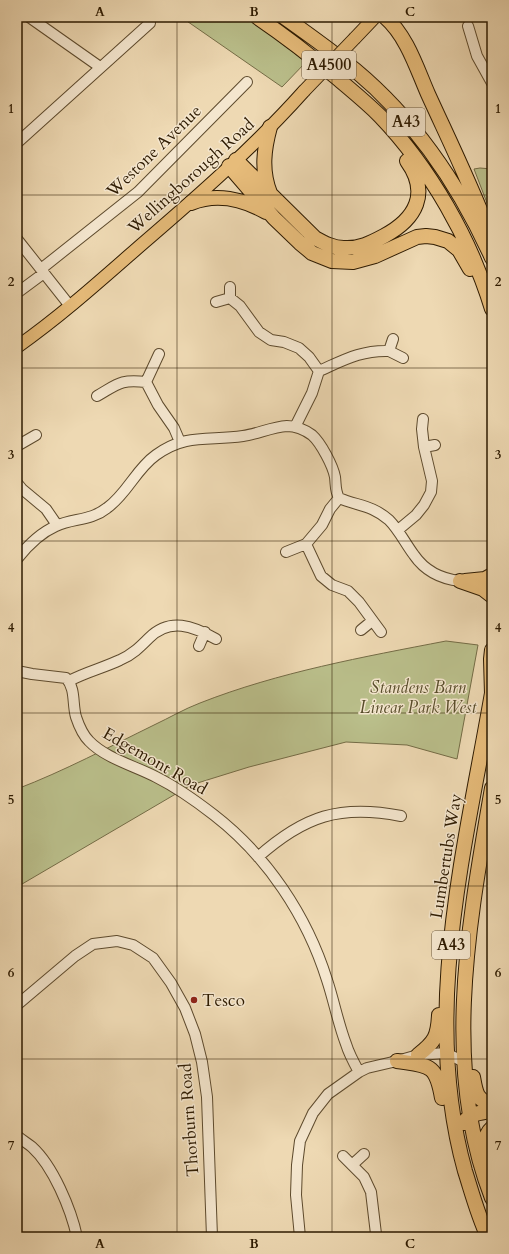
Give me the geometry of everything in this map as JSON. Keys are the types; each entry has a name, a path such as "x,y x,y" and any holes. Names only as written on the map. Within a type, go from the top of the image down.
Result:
{"highway":[{"name":"A43","path":"257,17 300,47 361,98 380,116 398,138 430,179 463,236 480,273 492,308"},
{"name":"A43","path":"284,17 355,70 403,118 421,140 452,184 482,235 492,258"},
{"path":"386,17 406,44 468,182 492,241"},
{"path":"402,17 406,44"},
{"path":"233,163 270,193 315,238 328,245 342,248 357,248 388,234 412,214 417,203 419,190 411,166 361,98"},
{"path":"270,127 265,148 264,165 270,193"},
{"path":"233,163 274,218"},
{"path":"191,203 209,198 226,198 242,201 258,207 274,218 312,253 332,261 354,262 375,256 417,237 435,236 448,241 458,250 470,268 478,291 492,308"},
{"path":"460,581 484,578 492,575"},
{"path":"460,581 489,592"},
{"name":"Lumbertubs Way","path":"488,1237 473,1197 459,1148 453,1117 446,1053 447,995 452,936 466,839 492,693 492,650"},
{"path":"475,786 487,764 492,732"},
{"name":"Lumbertubs Way","path":"492,788 470,925 464,991 464,1062 470,1116 474,1143 492,1198"},
{"path":"418,1054 431,1044 438,1030 444,948 452,936"},
{"path":"464,991 470,1028 471,1054 476,1093 483,1102 492,1106"},
{"path":"397,1061 425,1065 431,1069 439,1080 447,1130 457,1166 473,1197"},
{"path":"492,1111 470,1116 465,1120 462,1127 475,1181 492,1229"},
{"path":"492,1128 484,1143 492,1178"}],"main road":[{"name":"Wellingborough Road","path":"17,347 70,306 191,203 270,127 375,17"}],"street":[{"path":"29,17 100,67"},
{"path":"17,143 150,23"},
{"path":"468,26 477,56 492,83"},
{"name":"Westone Avenue","path":"17,292 138,192 247,82"},
{"path":"17,239 70,306"},
{"path":"230,286 230,298"},
{"path":"216,302 230,298"},
{"path":"230,298 240,306 259,332 271,340 284,342 299,348 309,357 319,371"},
{"path":"389,351 393,339"},
{"path":"296,427 312,393 319,371 352,356 375,350 389,351 403,358"},
{"path":"146,382 159,354"},
{"path":"98,396 120,382 146,382"},
{"path":"146,382 158,405 174,428 180,442"},
{"path":"398,530 416,515 424,505 431,492 432,481 424,447 422,429 424,419"},
{"path":"17,558 35,539 57,525 85,519 107,509 118,499 142,468 169,446 180,442 202,438 244,436 286,426 296,427 312,435 322,448 335,477 336,491 339,498 376,510 398,530 415,557 422,564 436,575 449,580 460,581"},
{"path":"17,446 36,435"},
{"path":"424,447 435,445"},
{"path":"17,483 46,509 57,525"},
{"path":"286,552 306,544 322,525 330,509 339,498"},
{"path":"306,544 321,576 332,585 348,591 359,602 381,632"},
{"path":"361,630 372,621"},
{"path":"17,671 32,674 59,676 66,678 69,681 85,672 120,660 139,649 150,637 159,631 172,626 189,626 205,632 216,639"},
{"path":"199,646 205,632"},
{"name":"Edgemont Road","path":"69,681 73,690 76,717 85,735 96,748 157,777 214,815 236,834 258,857 274,877 289,898 304,924 316,950 327,980 346,1046 359,1072"},
{"path":"258,857 275,842 293,830 323,817 341,812 362,810 384,812 401,816"},
{"name":"Thorburn Road","path":"17,1005 75,956 93,944 117,941 133,945 153,958 171,983 185,1008 195,1034 202,1062 207,1097 212,1237"},
{"path":"300,1237 296,1195 297,1165 300,1141 313,1112 328,1094 367,1068 418,1054 446,1053 464,1062"},
{"path":"17,1136 33,1148 54,1176 74,1220 77,1237"},
{"path":"352,1165 364,1154"},
{"path":"344,1156 364,1177 371,1192 376,1234 375,1237"}],"green space":[{"path":"181,17 247,17 306,62 282,87"},
{"path":"474,169 492,169 492,216"},
{"name":"Standens Barn Linear Park West","path":"446,641 478,645 457,759 407,745 346,742 249,767 191,785 17,887 17,789 69,767 188,708 230,692 260,682 322,666"}],"place":[{"name":"Tesco","path":"194,1000"}]}
